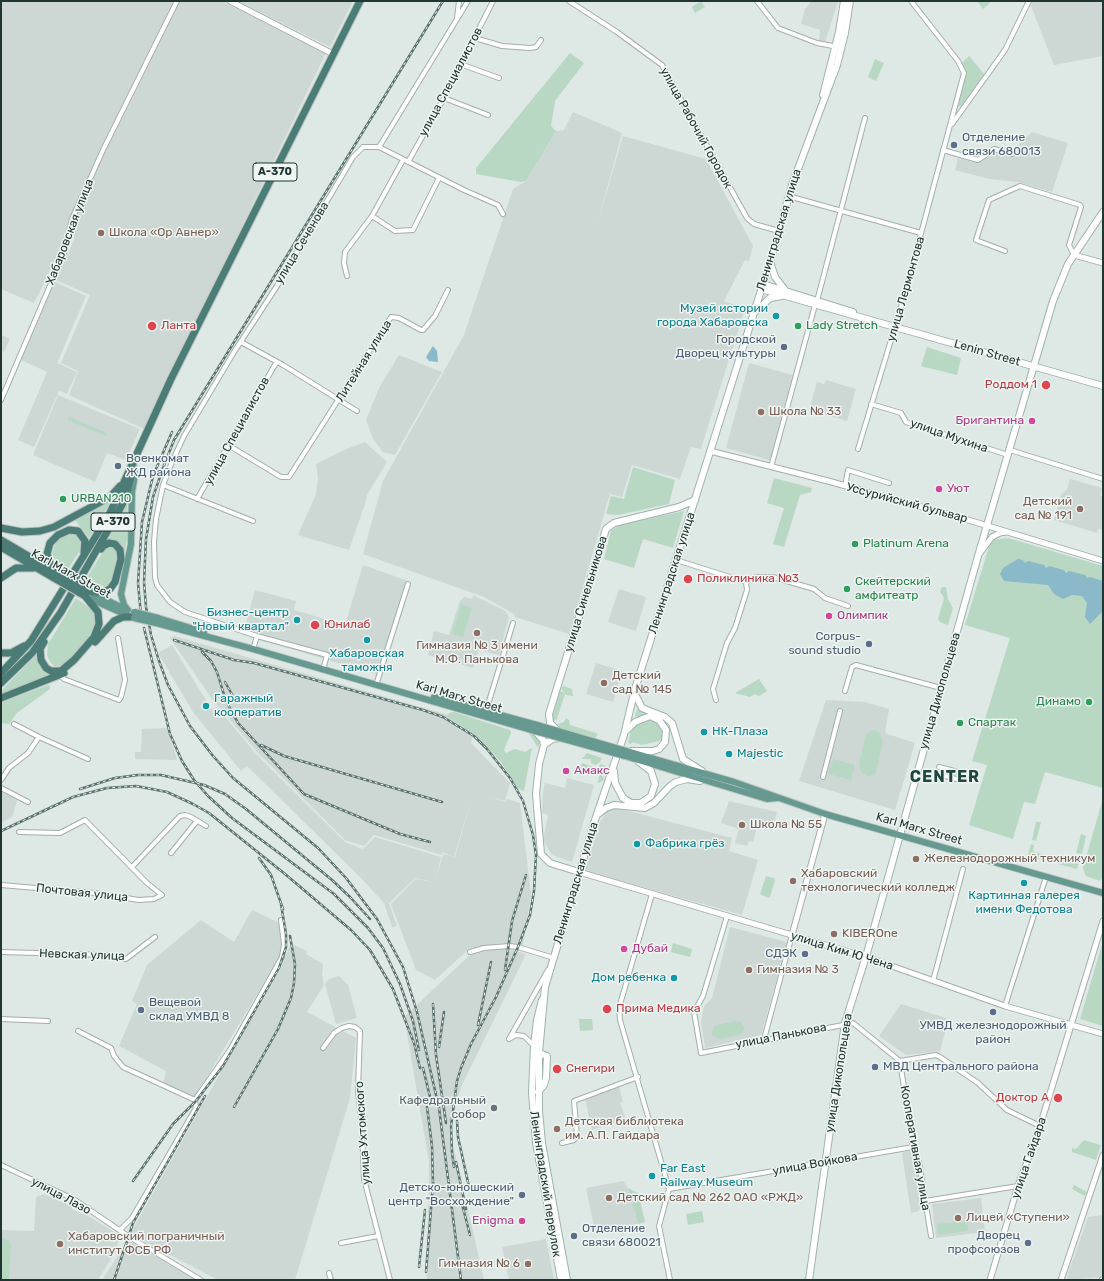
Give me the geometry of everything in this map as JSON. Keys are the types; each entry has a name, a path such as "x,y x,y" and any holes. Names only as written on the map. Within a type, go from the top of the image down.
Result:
{"highway":[{"name":"А-370","path":"1,673 30,641 83,559 109,515 174,373 360,1"},
{"name":"А-370","path":"1,683 32,653 61,612 82,577 125,499 130,483 133,463"},
{"path":"1,528 22,532 40,531 70,519 118,491 133,463"},
{"path":"56,576 50,566 47,554 50,543 58,535 74,530 82,535 86,546 83,559"},
{"path":"1,540 56,576 87,594 98,612 98,631 68,667 62,671 51,671 46,668 40,660 40,649 61,612"},
{"path":"82,577 103,546 109,543 118,546 122,554 113,586 102,593 87,594"},
{"name":"Karl Marx Street","path":"1,547 41,571 56,576"},
{"path":"1,578 10,571 19,568 28,567 41,571"},
{"path":"1,698 60,675 77,663 112,623 132,614"},
{"path":"1,653 11,653 30,641"}],"main road":[{"path":"839,48 844,1"},
{"path":"839,48 850,1"},
{"name":"Ленинградская улица","path":"553,960 596,818 614,768 635,690 752,315 770,262 788,196 822,102 839,48"},
{"name":"улица Дикопольцева","path":"809,1280 844,1023 866,957 978,556 1058,285 1068,264 1103,212"},
{"path":"752,315 770,298 786,294 778,283 770,262"},
{"name":"Lenin Street","path":"762,286 816,303 866,316 870,320 1103,386"},
{"path":"132,614 124,605 121,594 131,544 132,492 135,475 133,463"},
{"name":"улица Синельникова","path":"549,714 606,529 614,523 679,507 695,500"},
{"path":"679,507 686,510 690,515"},
{"path":"87,594 132,614 157,621"},
{"name":"Karl Marx Street","path":"157,621 254,646 378,682 486,711 560,738 702,772 769,793 777,798 825,814 1103,893"},
{"name":"Karl Marx Street","path":"157,621 536,728"},
{"path":"625,754 653,751 664,744 667,737 665,728 661,721 640,706 636,698 635,690"},
{"path":"536,728 545,722 549,714"},
{"path":"549,714 550,723 557,730"},
{"path":"624,735 629,727 645,717 652,715 665,717 672,723 683,759 702,772"},
{"path":"536,728 557,730 625,754 645,765 651,771 654,781 654,789 649,798 641,803 609,806 600,812 596,818"},
{"path":"536,728 543,740 544,745 539,764 536,794 540,851 547,862 580,872"},
{"path":"544,745 552,739 560,738"},
{"name":"Karl Marx Street","path":"625,754 767,799 777,798"},
{"path":"614,768 617,789 627,804 637,808 648,807 672,784 681,780 718,784"},
{"name":"Ленинградский переулок","path":"553,960 536,1020 532,1093 536,1139 561,1280"},
{"name":"Ленинградский переулок","path":"545,990 538,1092 542,1143 567,1280"}],"street":[{"name":"Хабаровская улица","path":"1,400 64,253 75,212 103,150 177,1"},
{"path":"230,1 333,54"},
{"path":"456,19 459,1"},
{"path":"468,1 379,148 482,199 498,205 503,214"},
{"name":"улица Специалистов","path":"347,276 344,263 345,252 372,216 444,98 493,1"},
{"name":"улица Рабочий Городок","path":"569,1 617,32 664,68 747,218 754,224 779,231"},
{"path":"757,1 778,28 817,43 839,48"},
{"name":"улица Лермонтова","path":"858,450 896,327 964,74 958,61 911,1"},
{"name":"улица Лермонтова","path":"949,127 1005,50 1029,1"},
{"path":"475,38 502,46 530,48 536,47 541,40"},
{"path":"460,64 499,78"},
{"path":"444,98 488,115"},
{"path":"772,467 865,118"},
{"name":"улица Сеченова","path":"324,666 327,655 257,636 185,612 170,602 160,590 155,577 154,542 156,519 163,486 184,436 240,342 277,286 353,157 363,147 379,148"},
{"path":"943,150 978,160 994,149 1012,154"},
{"path":"372,216 395,231 413,230 416,227 439,178"},
{"path":"1005,251 976,240 990,199 1020,186 1078,203 1081,207 1069,245 1074,255 1103,263"},
{"path":"788,196 922,233"},
{"name":"Литейная улица","path":"228,445 287,479 291,475 391,317 399,318 423,330 435,316 448,290"},
{"path":"240,342 276,363 283,365 357,411"},
{"name":"улица Специалистов","path":"197,499 276,363"},
{"name":"улица Мухина","path":"871,404 901,413 906,422 1103,479"},
{"name":"Уссурийский бульвар","path":"710,451 987,525 1103,561"},
{"path":"845,486 848,470 889,483"},
{"path":"163,486 253,521"},
{"path":"978,556 992,537 1000,533 1009,532"},
{"path":"676,560 746,582 756,578 773,577 814,589 825,598 848,606"},
{"path":"716,700 713,689 727,644 740,613 747,590 746,582"},
{"path":"378,682 408,584"},
{"path":"486,711 513,623"},
{"path":"254,646 257,636"},
{"path":"60,675 64,679 119,700 125,680 118,638"},
{"path":"845,691 852,667 856,665 941,688"},
{"path":"823,777 840,711"},
{"path":"14,724 88,759"},
{"path":"1,780 9,768 28,753 39,737"},
{"path":"937,774 960,780 962,774 939,767"},
{"path":"947,777 949,770"},
{"path":"1,788 28,802"},
{"path":"764,1039 825,814"},
{"path":"19,832 60,833 86,820 132,867 178,817 185,815 206,826"},
{"path":"171,853 197,821"},
{"name":"Почтовая улица","path":"1,885 95,893 139,900 154,899 162,895 132,867"},
{"path":"933,980 963,869"},
{"name":"улица Ким Ю Чена","path":"580,872 866,957 1005,1006 1103,1034"},
{"path":"1005,1006 1046,876"},
{"path":"652,894 619,1008 620,1020 638,1077 669,1189 659,1226 670,1280"},
{"name":"улица Панькова","path":"727,916 703,996 694,1012 701,1053 844,1023"},
{"path":"120,1230 132,1218 196,1108 195,1100 230,1050 282,957 284,944 281,920"},
{"name":"улица Гайдара","path":"990,1280 1018,1186 1040,1126 1103,921"},
{"name":"Невская улица","path":"1,952 109,955 126,959 155,937"},
{"path":"470,952 484,948 509,946 518,947 553,960"},
{"name":"Ленинградская улица","path":"534,1046 527,1037 522,1035 516,1035 509,1039 553,960"},
{"path":"531,1000 545,990"},
{"path":"1,1019 48,1021"},
{"path":"844,1023 853,1023 900,1061 936,1055 940,1057 978,1083 1007,1110 1040,1126"},
{"name":"улица Ухтомского","path":"323,1048 334,1033 342,1028 349,1026 355,1027 360,1031 358,1090 362,1128 364,1179 390,1280"},
{"path":"78,1031 111,1048 114,1056 123,1067 195,1100"},
{"name":"Кооперативная улица","path":"900,1061 913,1147 919,1162 930,1236"},
{"path":"562,1143 574,1140 577,1136 574,1101 638,1077"},
{"name":"улица Войкова","path":"669,1189 913,1147"},
{"path":"1061,1280 1103,1155"},
{"name":"улица Лазо","path":"1,1165 75,1200 120,1230 201,1280"},
{"path":"925,1201 1018,1186"},
{"path":"341,1243 378,1236"},
{"path":"329,1273 331,1280"}],"shaded area":[{"path":"1,1 222,1 326,53 144,429 69,395 78,371 61,363 90,295 56,280 74,240 74,223 34,303 1,289"},
{"path":"238,1 353,1 330,47"},
{"path":"807,1 838,2 825,42 819,41 820,30 801,24 805,9 810,3"},
{"path":"1032,1 1103,1 1103,56 1054,65 1031,6"},
{"path":"573,112 622,133 596,229 623,136 706,159 753,246 749,261 745,260 724,301 745,308 701,449 691,447 680,479 632,465 622,497 610,494 569,634 515,617 514,614 484,597 363,554 383,481 464,335 513,189 526,181 556,131 564,130"},
{"path":"1032,132 1068,143 1052,192 1018,182 989,179 955,170 958,158 978,163 996,152 1008,155"},
{"path":"55,282 86,296 57,363 77,372 67,394 59,391 34,447 18,440 47,372 21,360"},
{"path":"1,335 10,339 4,352 1,350"},
{"path":"399,355 442,372 395,455 383,452 373,439 366,420 380,386"},
{"name":"Школа № 33","path":"749,363 796,376 772,461 726,448"},
{"path":"826,380 856,389 847,421 809,410 817,382 824,384"},
{"path":"58,395 140,429 126,460 107,453 95,482 33,455"},
{"path":"365,442 387,462 367,495 349,550 298,535 316,494 318,479 316,464 344,450"},
{"name":"Детский сад № 191","path":"1070,479 1102,488 1100,496 1103,497 1103,530 1098,529 1097,533 1054,520 1061,495 1067,489"},
{"path":"363,565 408,581 379,675 243,635 255,590 296,601 294,610 345,625"},
{"path":"619,589 646,597 636,631 608,622"},
{"name":"Гимназия № 3 имени М.Ф. Панькова","path":"473,595 505,611 509,617 499,655 479,650 473,668 428,655 434,631 449,635 459,603 464,597 472,599"},
{"path":"174,636 476,723 471,743 510,783 505,801 487,797 506,802 507,799 520,803 531,894 523,945 504,943 470,948 435,980 416,970 391,904 415,879 435,882 415,878 389,903 397,926 392,927 384,903 361,878 247,766 241,771 193,712 158,653 172,645 212,710 217,707 257,755 345,842 363,849 375,837 441,857 436,880 443,854 452,856 442,852 442,855 374,835 364,846 345,840 259,754 212,699 170,638","holes":["473,793 455,857 454,857"]},
{"name":"Детский сад № 145","path":"596,663 622,671 613,702 586,694"},
{"path":"826,700 865,702 889,709 885,733 915,743 895,810 799,781"},
{"path":"167,728 177,760 135,759 135,752 141,752 142,729"},
{"path":"567,778 594,785 572,862 552,855 543,840 548,815 542,813 545,783 565,788"},
{"path":"1,790 18,798 12,817 1,823"},
{"name":"Школа № 55","path":"729,801 777,812 773,827 758,823 753,842 749,841 747,846 735,843 739,829 721,823"},
{"path":"613,808 732,838 729,851 758,860 742,915 585,871 600,822 607,812"},
{"path":"252,910 279,923 281,945 280,957 194,1098 163,1083 166,1071 119,1046 137,1004 132,1001 147,965 201,920 234,942"},
{"name":"Гимназия № 3","path":"730,927 787,942 761,1035 705,1048 701,1022 704,1006 712,998"},
{"path":"290,945 294,945 307,951 306,954 323,964 322,975 324,985 307,1012 356,1038 350,1098 295,1280 218,1280 130,1234 256,1009 280,970"},
{"path":"506,948 526,954 462,1085 449,1127 484,1280 427,1280 429,1161 404,1017 472,953"},
{"path":"339,976 348,985 357,1018 336,1024 325,984 329,979"},
{"path":"901,1004 949,1019 940,1051 906,1055 879,1036"},
{"path":"619,1087 623,1102 620,1103 626,1119 592,1130 585,1099"},
{"path":"913,1150 918,1161 923,1200 919,1211 911,1213 902,1153"},
{"name":"Детский сад № 262 ОАО «РЖД»","path":"623,1181 628,1188 638,1224 595,1231 586,1188"},
{"name":"Хабаровский пограничный институт ФСБ РФ","path":"44,1194 71,1206 72,1209 92,1218 120,1236 116,1251 98,1280 1,1280 1,1230 34,1231 36,1197"},
{"name":"Лицей «Ступени»","path":"981,1198 985,1232 936,1238 932,1204"},
{"path":"1103,1215 1103,1277 1066,1280 1088,1217"},
{"name":"Гимназия № 6","path":"546,1239 554,1280 509,1280 502,1247"},
{"path":"128,1240 195,1280 102,1280"}],"green space":[{"path":"701,1 705,7 695,13 692,7"},
{"path":"977,1 989,1 990,3 983,9"},
{"path":"570,53 584,63 555,101 551,126 556,131 526,181 521,182 476,174 476,168"},
{"path":"969,56 984,74 961,107 958,106 965,79 962,63"},
{"path":"875,59 884,63 876,81 868,77"},
{"path":"927,347 961,358 957,375 921,366"},
{"path":"69,417 107,433 106,436 67,420"},
{"path":"633,467 675,480 669,504 618,515 606,514 611,496 624,499"},
{"path":"774,478 812,488 811,492 800,495 784,547 773,544 784,508 767,503"},
{"path":"112,500 89,538 74,519"},
{"path":"127,505 128,535 124,555 121,546 107,541 125,506"},
{"path":"684,511 673,548 643,539 634,568 604,559 611,531 619,525"},
{"path":"68,533 75,533 80,537 83,546 68,569 55,560 52,553 58,538"},
{"path":"1008,538 1103,566 1103,788 1045,772 1035,804 1024,802 1013,839 969,825 987,765 972,761 1010,638 965,625 991,540"},
{"path":"113,546 117,550 119,556 111,583 105,587 86,579 106,547"},
{"path":"942,587 946,587 948,599 953,608 948,625 940,622 938,619 944,598 940,591"},
{"path":"76,598 91,609 96,615 96,626 86,641 65,665 54,666 50,662 47,655 48,644"},
{"path":"461,604 472,608 463,637 452,634"},
{"path":"37,654 53,674 1,695 1,691"},
{"path":"759,679 767,691 759,696 755,694 750,697 735,693"},
{"path":"48,685 50,686 50,689 17,713 9,724 1,723 1,703"},
{"path":"563,686 572,689 573,696 566,695 561,688"},
{"path":"560,691 565,694 557,719 554,721 552,719"},
{"path":"638,707 652,715 636,717 635,715"},
{"path":"454,712 510,730 511,733 504,750 506,753 515,749 525,752 532,748 524,791 518,789 501,762 475,735 447,716 449,713"},
{"path":"566,718 569,720 570,725 596,733 598,735 595,738 561,729 558,724 564,722"},
{"path":"648,718 655,720 664,728 663,740 642,745 632,742 631,744 628,743 632,726"},
{"path":"873,730 879,732 883,741 876,772 874,775 867,776 861,772 859,765 865,738 867,734"},
{"path":"528,732 536,734 541,740 538,748"},
{"path":"587,753 602,758 600,762 596,765 591,763 591,759 582,759"},
{"path":"833,759 855,765 851,780 828,774"},
{"path":"582,763 596,768 600,773 580,769"},
{"path":"601,764 607,767 603,775 604,780 599,783 600,773 597,768"},
{"path":"1103,798 1103,877 1100,881 1086,876 1083,868"},
{"path":"1036,822 1041,822 1036,841 1032,840"},
{"path":"1081,834 1086,836 1082,854 1076,853"},
{"path":"1031,844 1034,845 1033,851 1044,855 1043,860 1028,855"},
{"path":"1075,856 1080,857 1077,869 1058,864 1060,859 1073,862"},
{"path":"766,876 774,878 775,880 770,897 768,898 760,894"},
{"path":"1103,941 1103,1026 1080,1019"},
{"path":"673,943 692,949 690,957 671,952"},
{"path":"579,1019 592,1019 593,1030 580,1031"},
{"path":"736,1021 741,1022 744,1028 743,1032 739,1035 720,1039 712,1036 713,1027"},
{"path":"1084,1140 1101,1145 1096,1160 1072,1152 1072,1148 1076,1149"},
{"path":"1074,1185 1087,1192 1085,1196 1072,1189"},
{"path":"628,1188 638,1193 645,1222 638,1224"},
{"path":"702,1211 704,1222 688,1225 686,1214"},
{"path":"967,1221 968,1231 938,1235 937,1224"},
{"path":"1,1237 9,1240 11,1244 9,1280 1,1280"}],"water":[{"path":"433,346 437,351 438,362 429,361 426,357"},
{"path":"1018,559 1023,560 1025,563 1028,561 1044,565 1046,568 1049,566 1064,570 1066,573 1069,571 1085,575 1087,578 1090,577 1103,581 1103,611 1090,624 1085,617 1087,603 1082,596 1072,595 1063,599 1054,594 1048,585 1004,581 1000,574 1003,568"}],"railway":[{"path":"443,1 174,440 153,497 146,539 144,582 146,607 151,635 159,661 168,685 190,726 213,756 233,778 318,848 346,878 377,919 403,967 417,1012 439,1108 461,1280"},
{"path":"141,615 138,583 142,522 153,476 172,432"},
{"path":"144,628 170,734 182,761 194,780 208,796 232,818 334,894 368,928 383,948 400,984 413,1021 419,1050"},
{"path":"174,640 234,660 254,663 423,710 443,717 474,736 487,749 510,778 523,801 533,835 536,855 534,891 530,915 496,997 471,1044 457,1081 451,1126 454,1167"},
{"path":"202,652 211,661 217,672 226,701 238,723 304,794 400,834 430,842"},
{"path":"225,682 234,698"},
{"path":"261,745 284,756 442,802"},
{"path":"80,789 115,778 138,775 161,775 204,785 225,794 246,809 332,880 370,919"},
{"path":"1,831 73,797 107,788 136,786 167,792 209,813 285,874 351,930 370,950 393,989 414,1043 420,1068"},
{"path":"259,858 271,875 283,909"},
{"path":"505,970 512,921 526,875"},
{"path":"133,1181 173,1124 195,1102 223,1066 279,968 286,947 286,934 281,904"},
{"path":"234,1107 278,1029 291,998 294,983 295,964 290,936"},
{"path":"478,1025 491,962"},
{"path":"433,1004 436,1055 446,1123"},
{"path":"439,1047 444,1012"},
{"path":"423,1068 431,1101"},
{"path":"114,1280 133,1223 205,1096"},
{"path":"426,1272 433,1184 432,1146 427,1107"},
{"path":"457,1121 458,1137 469,1187"},
{"path":"456,1162 466,1209"},
{"path":"462,1204 470,1235"},
{"path":"419,1267 425,1210"}],"place":[{"name":"Отделение связи 680013","path":"954,145"},
{"name":"Школа «Ор Авнер»","path":"101,233"},
{"name":"Музей истории города Хабаровска","path":"776,316"},
{"name":"Ланта","path":"152,326"},
{"name":"Lady Stretch","path":"798,326"},
{"name":"Городской Дворец культуры","path":"784,347"},
{"name":"Роддом 1","path":"1046,385"},
{"name":"Школа № 33","path":"761,412"},
{"name":"Бригантина","path":"1032,421"},
{"name":"Военкомат ЖД района","path":"118,466"},
{"name":"Уют","path":"939,489"},
{"name":"URBAN210","path":"63,499"},
{"name":"Детский сад № 191","path":"1080,509"},
{"name":"Platinum Arena","path":"855,544"},
{"name":"Поликлиника №3","path":"688,579"},
{"name":"Скейтерский амфитеатр","path":"847,589"},
{"name":"Олимпик","path":"829,616"},
{"name":"Бизнес-центр \"Новый квартал\"","path":"297,620"},
{"name":"Юнилаб","path":"315,625"},
{"name":"Гимназия № 3 имени М.Ф. Панькова","path":"477,633"},
{"name":"Хабаровская таможня","path":"367,640"},
{"name":"Corpus- sound studio","path":"869,644"},
{"name":"Детский сад № 145","path":"604,683"},
{"name":"Динамо","path":"1089,702"},
{"name":"Гаражный кооператив","path":"206,706"},
{"name":"Спартак","path":"960,723"},
{"name":"НК-Плаза","path":"704,732"},
{"name":"Majestic","path":"729,754"},
{"name":"Амакс","path":"566,771"},
{"name":"Школа № 55","path":"742,825"},
{"name":"Фабрика грёз","path":"637,844"},
{"name":"Железнодорожный техникум","path":"916,859"},
{"name":"Хабаровский технологический колледж","path":"793,881"},
{"name":"Картинная галерея имени Федотова","path":"1024,883"},
{"name":"KIBEROne","path":"834,934"},
{"name":"Дубай","path":"624,949"},
{"name":"СДЭК","path":"805,954"},
{"name":"Гимназия № 3","path":"749,970"},
{"name":"Дом ребенка","path":"674,978"},
{"name":"Прима Медика","path":"607,1009"},
{"name":"Вещевой склад УМВД 8","path":"141,1010"},
{"name":"УМВД железнодорожный район","path":"993,1012"},
{"name":"МВД Центрального района","path":"875,1067"},
{"name":"Снегири","path":"557,1069"},
{"name":"Доктор А","path":"1058,1098"},
{"name":"Кафедральный собор","path":"494,1108"},
{"name":"Детская библиотека им. А.П. Гайдара","path":"557,1129"},
{"name":"Far East Railway Museum","path":"652,1176"},
{"name":"Детско-юношеский центр \"Восхождение\"","path":"522,1195"},
{"name":"Детский сад № 262 ОАО «РЖД»","path":"609,1198"},
{"name":"Лицей «Ступени»","path":"958,1218"},
{"name":"Enigma","path":"522,1221"},
{"name":"Отделение связи 680021","path":"574,1236"},
{"name":"Дворец профсоюзов","path":"1028,1243"},
{"name":"Хабаровский пограничный институт ФСБ РФ","path":"60,1244"},
{"name":"Гимназия № 6","path":"528,1264"}],"district":[{"name":"CENTER","path":"945,777"}]}
